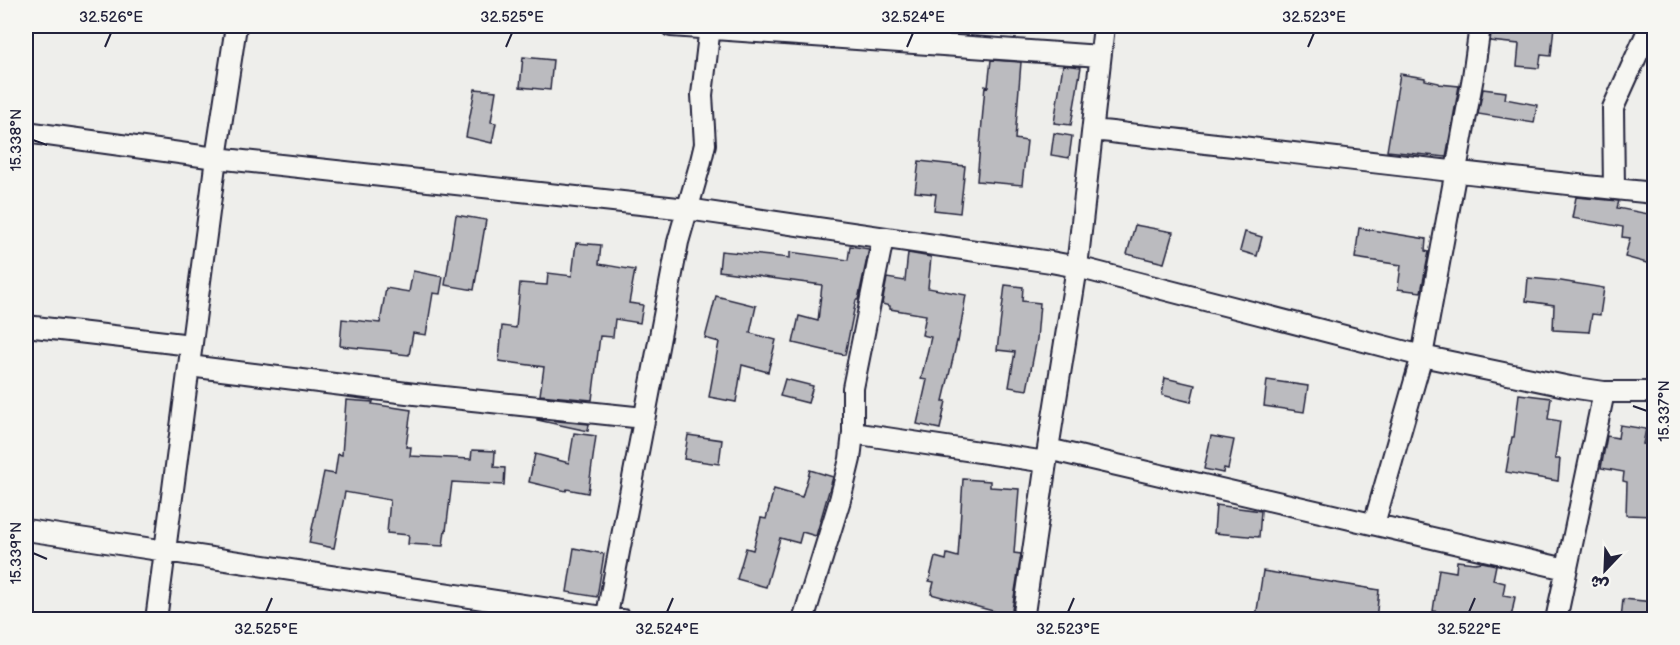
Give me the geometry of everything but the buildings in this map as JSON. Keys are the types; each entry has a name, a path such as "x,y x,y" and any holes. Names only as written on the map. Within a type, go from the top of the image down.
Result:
{"street":[{"path":"156,620 216,158 236,26"},
{"path":"671,26 1100,56"},
{"path":"1023,620 1077,267 1104,26"},
{"path":"1374,524 1422,356 1473,77 1480,26"},
{"path":"1614,189 1613,108 1650,26"},
{"path":"26,530 612,618 644,418 678,242 705,144 702,95 710,27"},
{"path":"1093,130 1654,193"},
{"path":"26,132 216,158 687,209 1077,267 1422,356 1570,387 1604,392 1654,392"},
{"path":"803,620 840,500 850,459 854,433 853,388 883,238"},
{"path":"26,326 191,345"},
{"path":"189,366 415,394 644,418"},
{"path":"1556,620 1604,392"},
{"path":"854,433 1047,455 1374,524 1566,569"}]}
